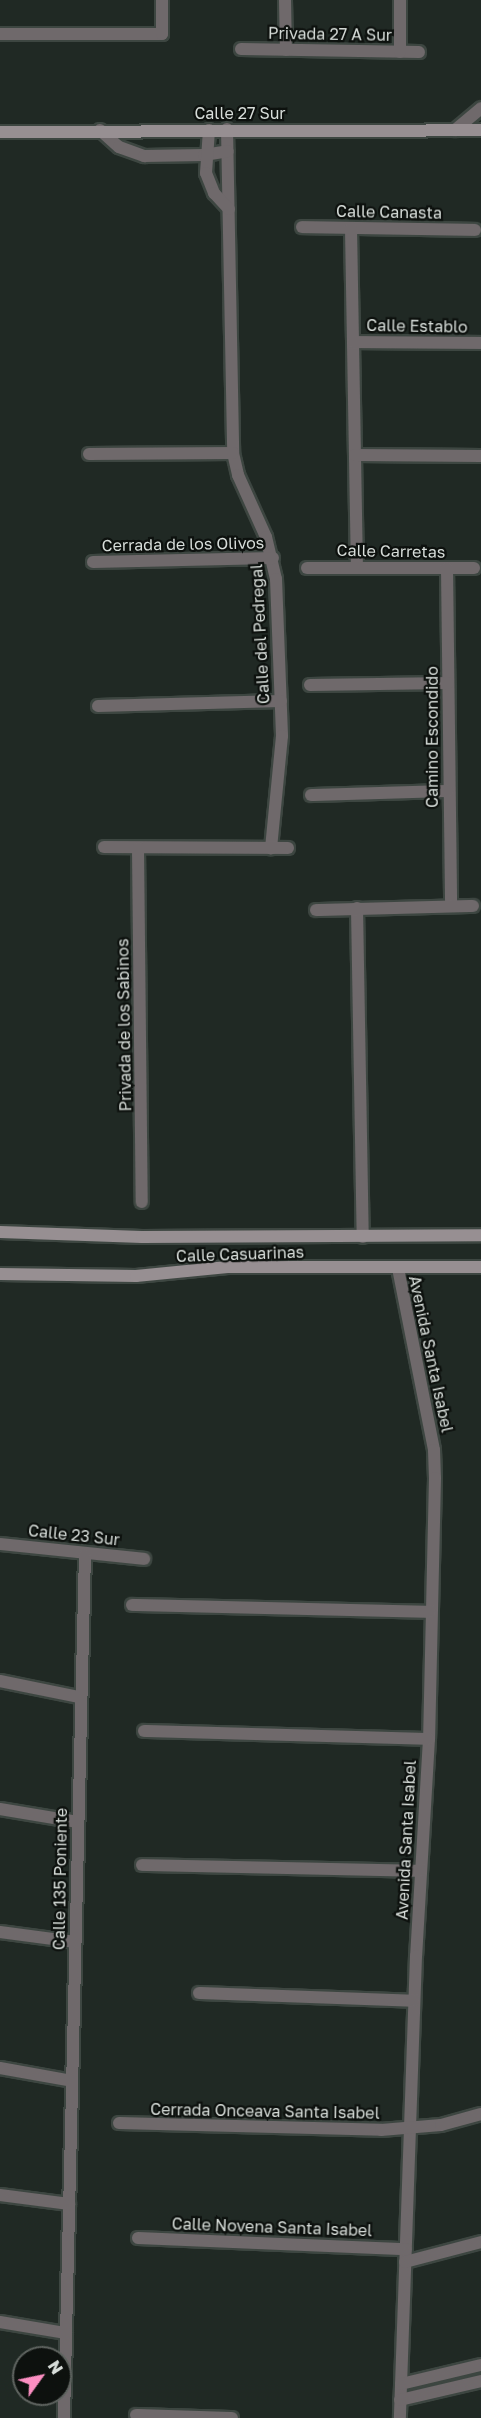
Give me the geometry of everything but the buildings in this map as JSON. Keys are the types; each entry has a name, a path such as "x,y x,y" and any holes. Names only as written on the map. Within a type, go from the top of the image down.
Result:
{"main road":[{"name":"Calle 27 Sur","path":"0,132 227,129 481,130"},
{"name":"Calle Casuarinas","path":"0,1232 363,1237 481,1235"},
{"name":"Calle Casuarinas","path":"0,1274 136,1276 228,1267 481,1267"}],"street":[{"path":"0,34 162,34 162,0"},
{"path":"285,0 286,50"},
{"path":"400,0 400,52"},
{"name":"Privada 27 A Sur","path":"241,50 419,52"},
{"path":"455,130 481,108"},
{"name":"Calle del Pedregal","path":"227,129 233,453 238,475 273,558 282,736 271,848"},
{"path":"100,130 130,153 204,155 228,151"},
{"path":"209,130 204,155 209,183 229,209"},
{"name":"Calle Canasta","path":"302,227 475,230"},
{"path":"351,228 357,567"},
{"name":"Calle Establo","path":"353,342 481,343"},
{"path":"89,453 233,453"},
{"path":"355,455 481,456"},
{"name":"Cerrada de los Olivos","path":"93,562 273,558"},
{"name":"Calle Carretas","path":"307,568 474,568"},
{"name":"Camino Escondido","path":"447,568 451,906"},
{"path":"310,685 448,683"},
{"path":"98,706 281,701"},
{"path":"311,795 448,791"},
{"path":"104,847 288,848"},
{"name":"Privada de los Sabinos","path":"138,848 142,1202"},
{"path":"316,910 473,906"},
{"path":"357,908 363,1237"},
{"name":"Avenida Santa Isabel","path":"398,1268 434,1450 429,1739 414,2001 400,2418"},
{"name":"Calle 23 Sur","path":"0,1544 85,1555 144,1559"},
{"name":"Calle 135 Poniente","path":"64,2418 79,1697 85,1555"},
{"path":"132,1605 430,1612"},
{"path":"0,1681 79,1697"},
{"path":"144,1731 429,1739"},
{"path":"0,1809 78,1822"},
{"path":"142,1865 421,1871"},
{"path":"0,1932 75,1941"},
{"path":"199,1993 414,2001"},
{"path":"0,2068 72,2081"},
{"name":"Cerrada Onceava Santa Isabel","path":"119,2123 410,2130 481,2114"},
{"path":"0,2195 69,2204"},
{"name":"Calle Novena Santa Isabel","path":"138,2238 406,2249"},
{"path":"405,2262 481,2242"},
{"path":"0,2322 66,2333"},
{"path":"401,2384 481,2365"},
{"path":"400,2400 481,2381"},
{"path":"136,2415 232,2418"}]}
